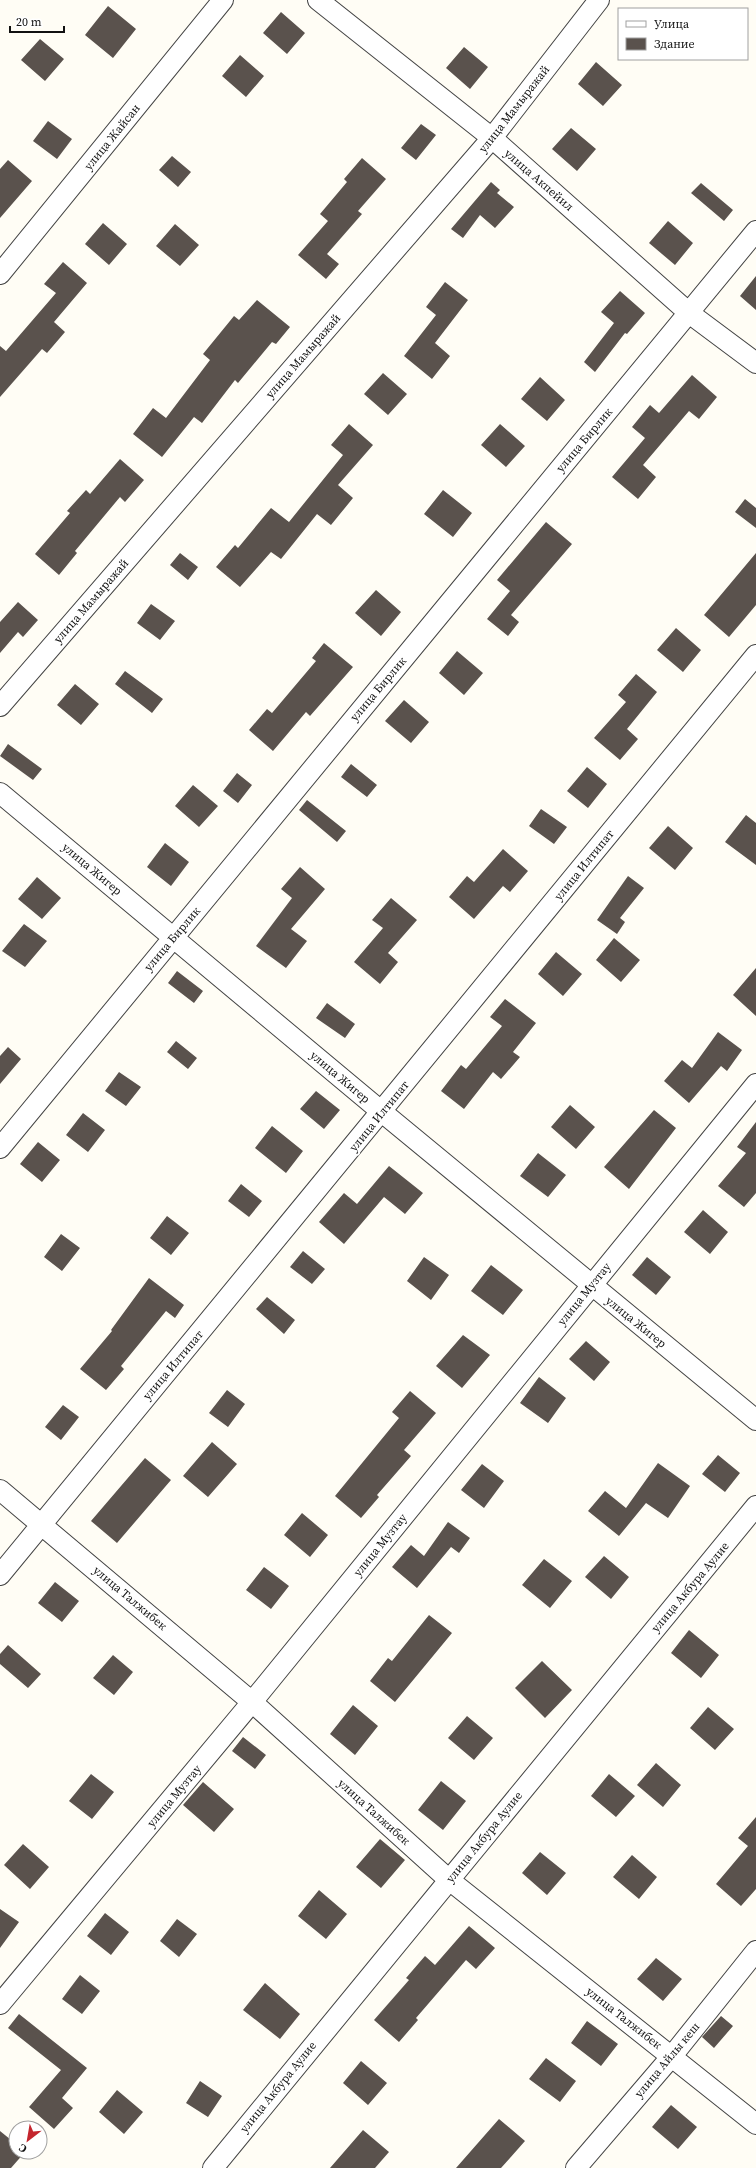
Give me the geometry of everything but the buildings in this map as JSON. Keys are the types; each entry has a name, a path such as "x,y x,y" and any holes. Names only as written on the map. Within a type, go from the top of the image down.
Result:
{"street":[{"name":"улица Жайсан","path":"0,274 223,0"},
{"name":"улица Акпейил","path":"318,0 492,138 689,313 756,363"},
{"name":"улица Мамыражай","path":"0,706 492,138 599,0"},
{"name":"улица Бирлик","path":"0,1148 756,231"},
{"name":"улица Илтипат","path":"0,1575 756,655"},
{"name":"улица Жигер","path":"0,794 174,937 382,1112 756,1420"},
{"name":"улица Музтау","path":"0,2004 252,1702 756,1084"},
{"name":"улица Талжибек","path":"0,1490 252,1702 448,1879 756,2124"},
{"name":"улица Акбура Аулие","path":"213,2168 448,1879 756,1506"},
{"name":"улица Айлы кеш","path":"576,2168 672,2056 756,1951"}]}
